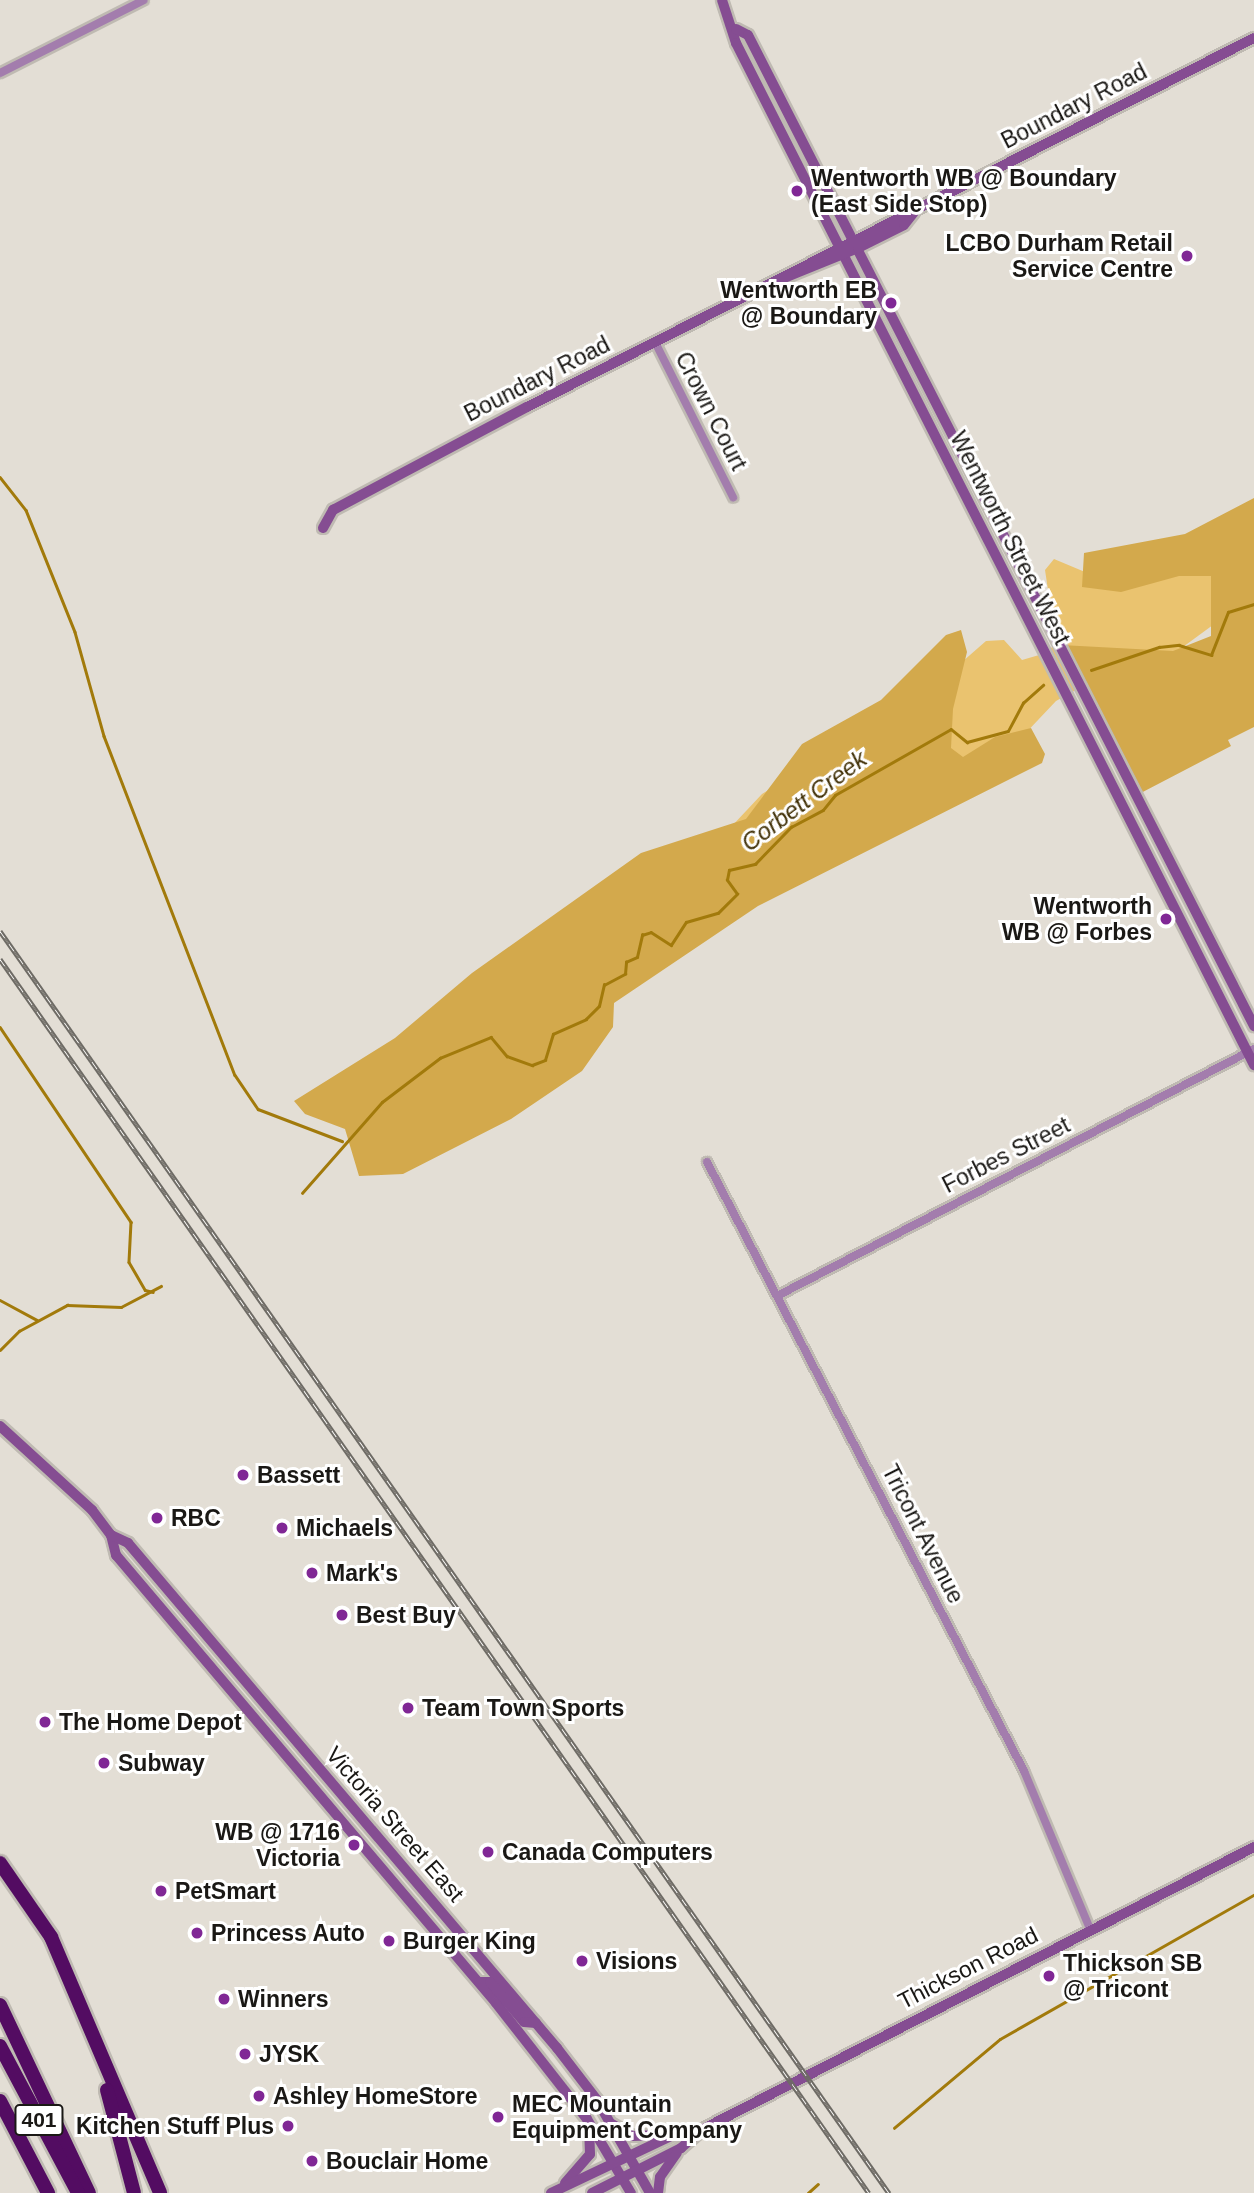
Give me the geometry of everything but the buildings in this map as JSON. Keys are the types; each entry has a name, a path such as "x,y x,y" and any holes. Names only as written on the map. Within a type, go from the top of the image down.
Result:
{"highway":[{"path":"0,1863 51,1937 160,2193"},
{"path":"0,2005 89,2193"},
{"path":"90,2024 134,2193"},
{"name":"401","path":"0,2046 78,2193"},
{"name":"401","path":"0,2101 48,2193"}],"main road":[{"name":"Wentworth Street West","path":"722,0 736,29 736,43 1251,1051 1254,1065"},
{"name":"Wentworth Street West","path":"736,29 748,35 1254,1026"},
{"name":"Boundary Road","path":"323,528 333,510 655,342 842,250 1254,38"},
{"name":"Victoria Street East","path":"0,1426 52,1469 111,1535 128,1543 536,2023 607,2119 650,2193"},
{"name":"Victoria Street East","path":"111,1535 116,1555 479,1982 587,2119 631,2193"},
{"name":"Thickson Road","path":"592,2193 681,2148 703,2129 1254,1847"},
{"path":"479,1982 490,1982 524,2022 536,2023"},
{"path":"556,2190 590,2154 587,2119"},
{"path":"607,2119 632,2136 675,2133"},
{"name":"Thickson Road","path":"556,2190 675,2133 703,2129"},
{"path":"658,2193 660,2176 681,2148"}],"street":[{"path":"0,73 144,0"},
{"name":"Crown Court","path":"655,342 733,497"},
{"name":"Forbes Street","path":"777,1296 1251,1051"},
{"name":"Tricont Avenue","path":"708,1162 1024,1771 1090,1929"}],"shaded area":[{"path":"1254,498 1254,727 1228,740 1231,746 1137,795 1061,645 1173,651 1211,636 1211,576 1179,576 1121,592 1082,587 1084,553 1185,534"},
{"path":"1054,559 1085,572 1218,567 1217,622 1157,666 1090,682 1056,701 1001,759 731,827 762,794 825,755 949,732 946,676 986,641 1004,640 1022,660 1046,653 1056,643 1045,570"},
{"path":"961,630 967,652 953,709 951,748 963,757 995,737 1031,728 1045,754 1042,763 758,906 614,1003 613,1027 582,1071 511,1119 403,1174 359,1176 345,1129 305,1114 294,1101 395,1038 472,973 641,853 746,819 802,744 881,700 946,635"}],"waterway":[{"path":"0,477 26,510 75,632 104,736 235,1075 258,1109 342,1141"},
{"name":"Corbett Creek","path":"1091,670 1159,647 1179,645 1211,655 1228,612 1254,604"},
{"name":"Corbett Creek","path":"302,1193 382,1102 440,1058 491,1037 507,1056 532,1065 545,1060 553,1034 586,1019 599,1006 604,985 625,974 626,962 637,957 642,935 651,932 671,945 686,922 718,913 737,894 727,880 729,870 755,864 791,827 823,810 835,795 951,729 967,742 1008,731 1023,703 1043,685"},
{"path":"0,1027 131,1222 129,1262 145,1290 153,1292"},
{"name":"Corbett Creek","path":"0,1350 19,1331 67,1305 121,1307 161,1286"},
{"path":"0,1300 37,1320"},
{"path":"894,2128 1000,2039 1254,1895"},
{"path":"808,2193 818,2184"}],"railway":[{"path":"0,931 889,2193"},
{"path":"0,959 869,2193"}],"place":[{"name":"Wentworth WB @ Boundary (East Side Stop)","path":"797,191"},
{"name":"LCBO Durham Retail Service Centre","path":"1187,256"},
{"name":"Wentworth EB @ Boundary","path":"891,303"},
{"name":"Wentworth WB @ Forbes","path":"1166,919"},
{"name":"Bassett","path":"243,1475"},
{"name":"RBC","path":"157,1518"},
{"name":"Michaels","path":"282,1528"},
{"name":"Mark's","path":"312,1573"},
{"name":"Best Buy","path":"342,1615"},
{"name":"Team Town Sports","path":"408,1708"},
{"name":"The Home Depot","path":"45,1722"},
{"name":"Subway","path":"104,1763"},
{"name":"WB @ 1716 Victoria","path":"354,1845"},
{"name":"Canada Computers","path":"488,1852"},
{"name":"PetSmart","path":"161,1891"},
{"name":"Princess Auto","path":"197,1933"},
{"name":"Burger King","path":"389,1941"},
{"name":"Visions","path":"582,1961"},
{"name":"Thickson SB @ Tricont","path":"1049,1976"},
{"name":"Winners","path":"224,1999"},
{"name":"JYSK","path":"245,2054"},
{"name":"Ashley HomeStore","path":"259,2096"},
{"name":"MEC Mountain Equipment Company","path":"498,2117"},
{"name":"Kitchen Stuff Plus","path":"288,2126"},
{"name":"Bouclair Home","path":"312,2161"}]}
